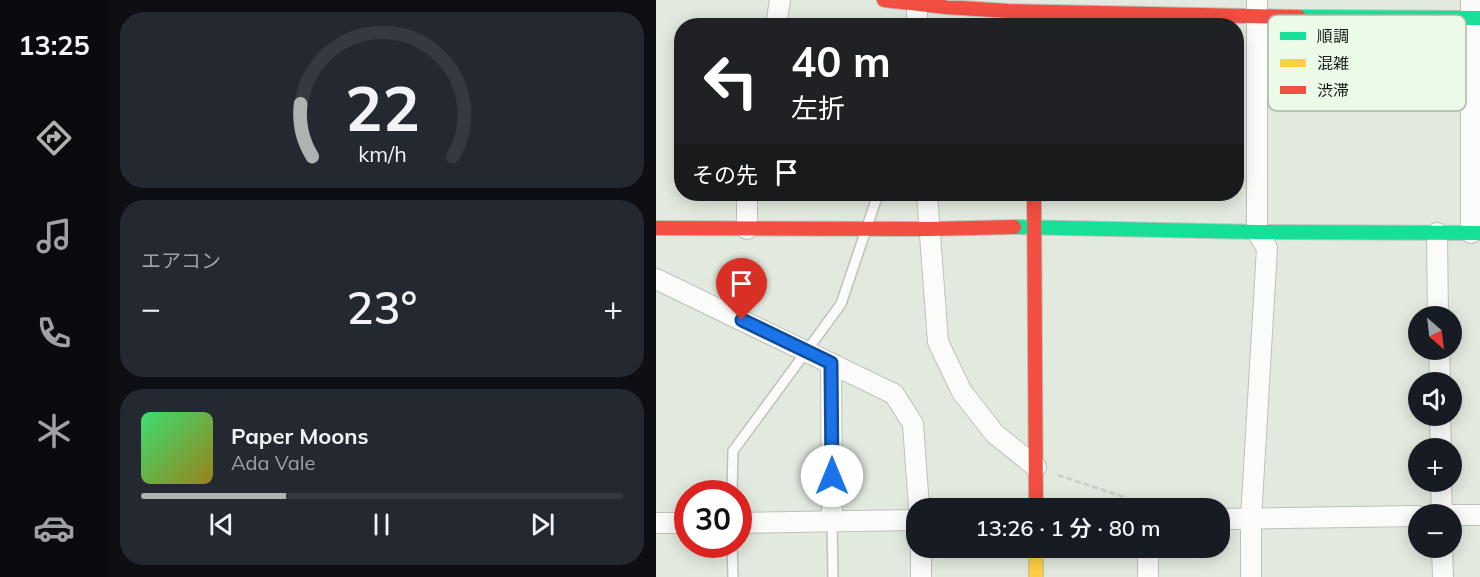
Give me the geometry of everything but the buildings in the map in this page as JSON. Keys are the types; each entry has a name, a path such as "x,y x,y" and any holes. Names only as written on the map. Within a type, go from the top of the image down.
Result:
{"street":[{"path":"777,18 780,0"},
{"path":"656,228 1034,227 1257,232 1476,233 1474,12 1257,8 1035,12 884,0"},
{"path":"1251,577 1251,519 1267,248 1257,232 1257,8"},
{"path":"747,229 748,201"},
{"path":"928,201 938,342 962,392 995,434 1036,467"},
{"path":"1034,201 1036,498"},
{"path":"1437,233 1438,306"},
{"path":"656,279 894,394 912,424 918,498"},
{"path":"831,363 832,522"},
{"path":"1462,515 1481,515"},
{"path":"1230,519 1408,516"},
{"path":"752,523 906,520"},
{"path":"656,523 674,523"},
{"path":"920,558 921,577"},
{"path":"1036,558 1036,577"},
{"path":"1148,558 1148,577"},
{"path":"1442,558 1443,577"}],"lane":[{"path":"732,480 732,451 841,304 875,201"},
{"path":"832,522 833,577"},
{"path":"732,558 733,577"}],"path":[{"path":"1036,467 1126,498"}],"traffic: fast":[{"path":"1466,18 1481,18"},
{"path":"1014,227 1257,232 1481,233"}],"traffic: slow":[{"path":"1036,558 1036,577"}],"traffic: jam":[{"path":"884,0 1009,11 1268,16"},
{"path":"1034,201 1036,498"},
{"path":"656,228 1014,227"}],"route":[{"path":"742,320 831,363 832,476"}]}
